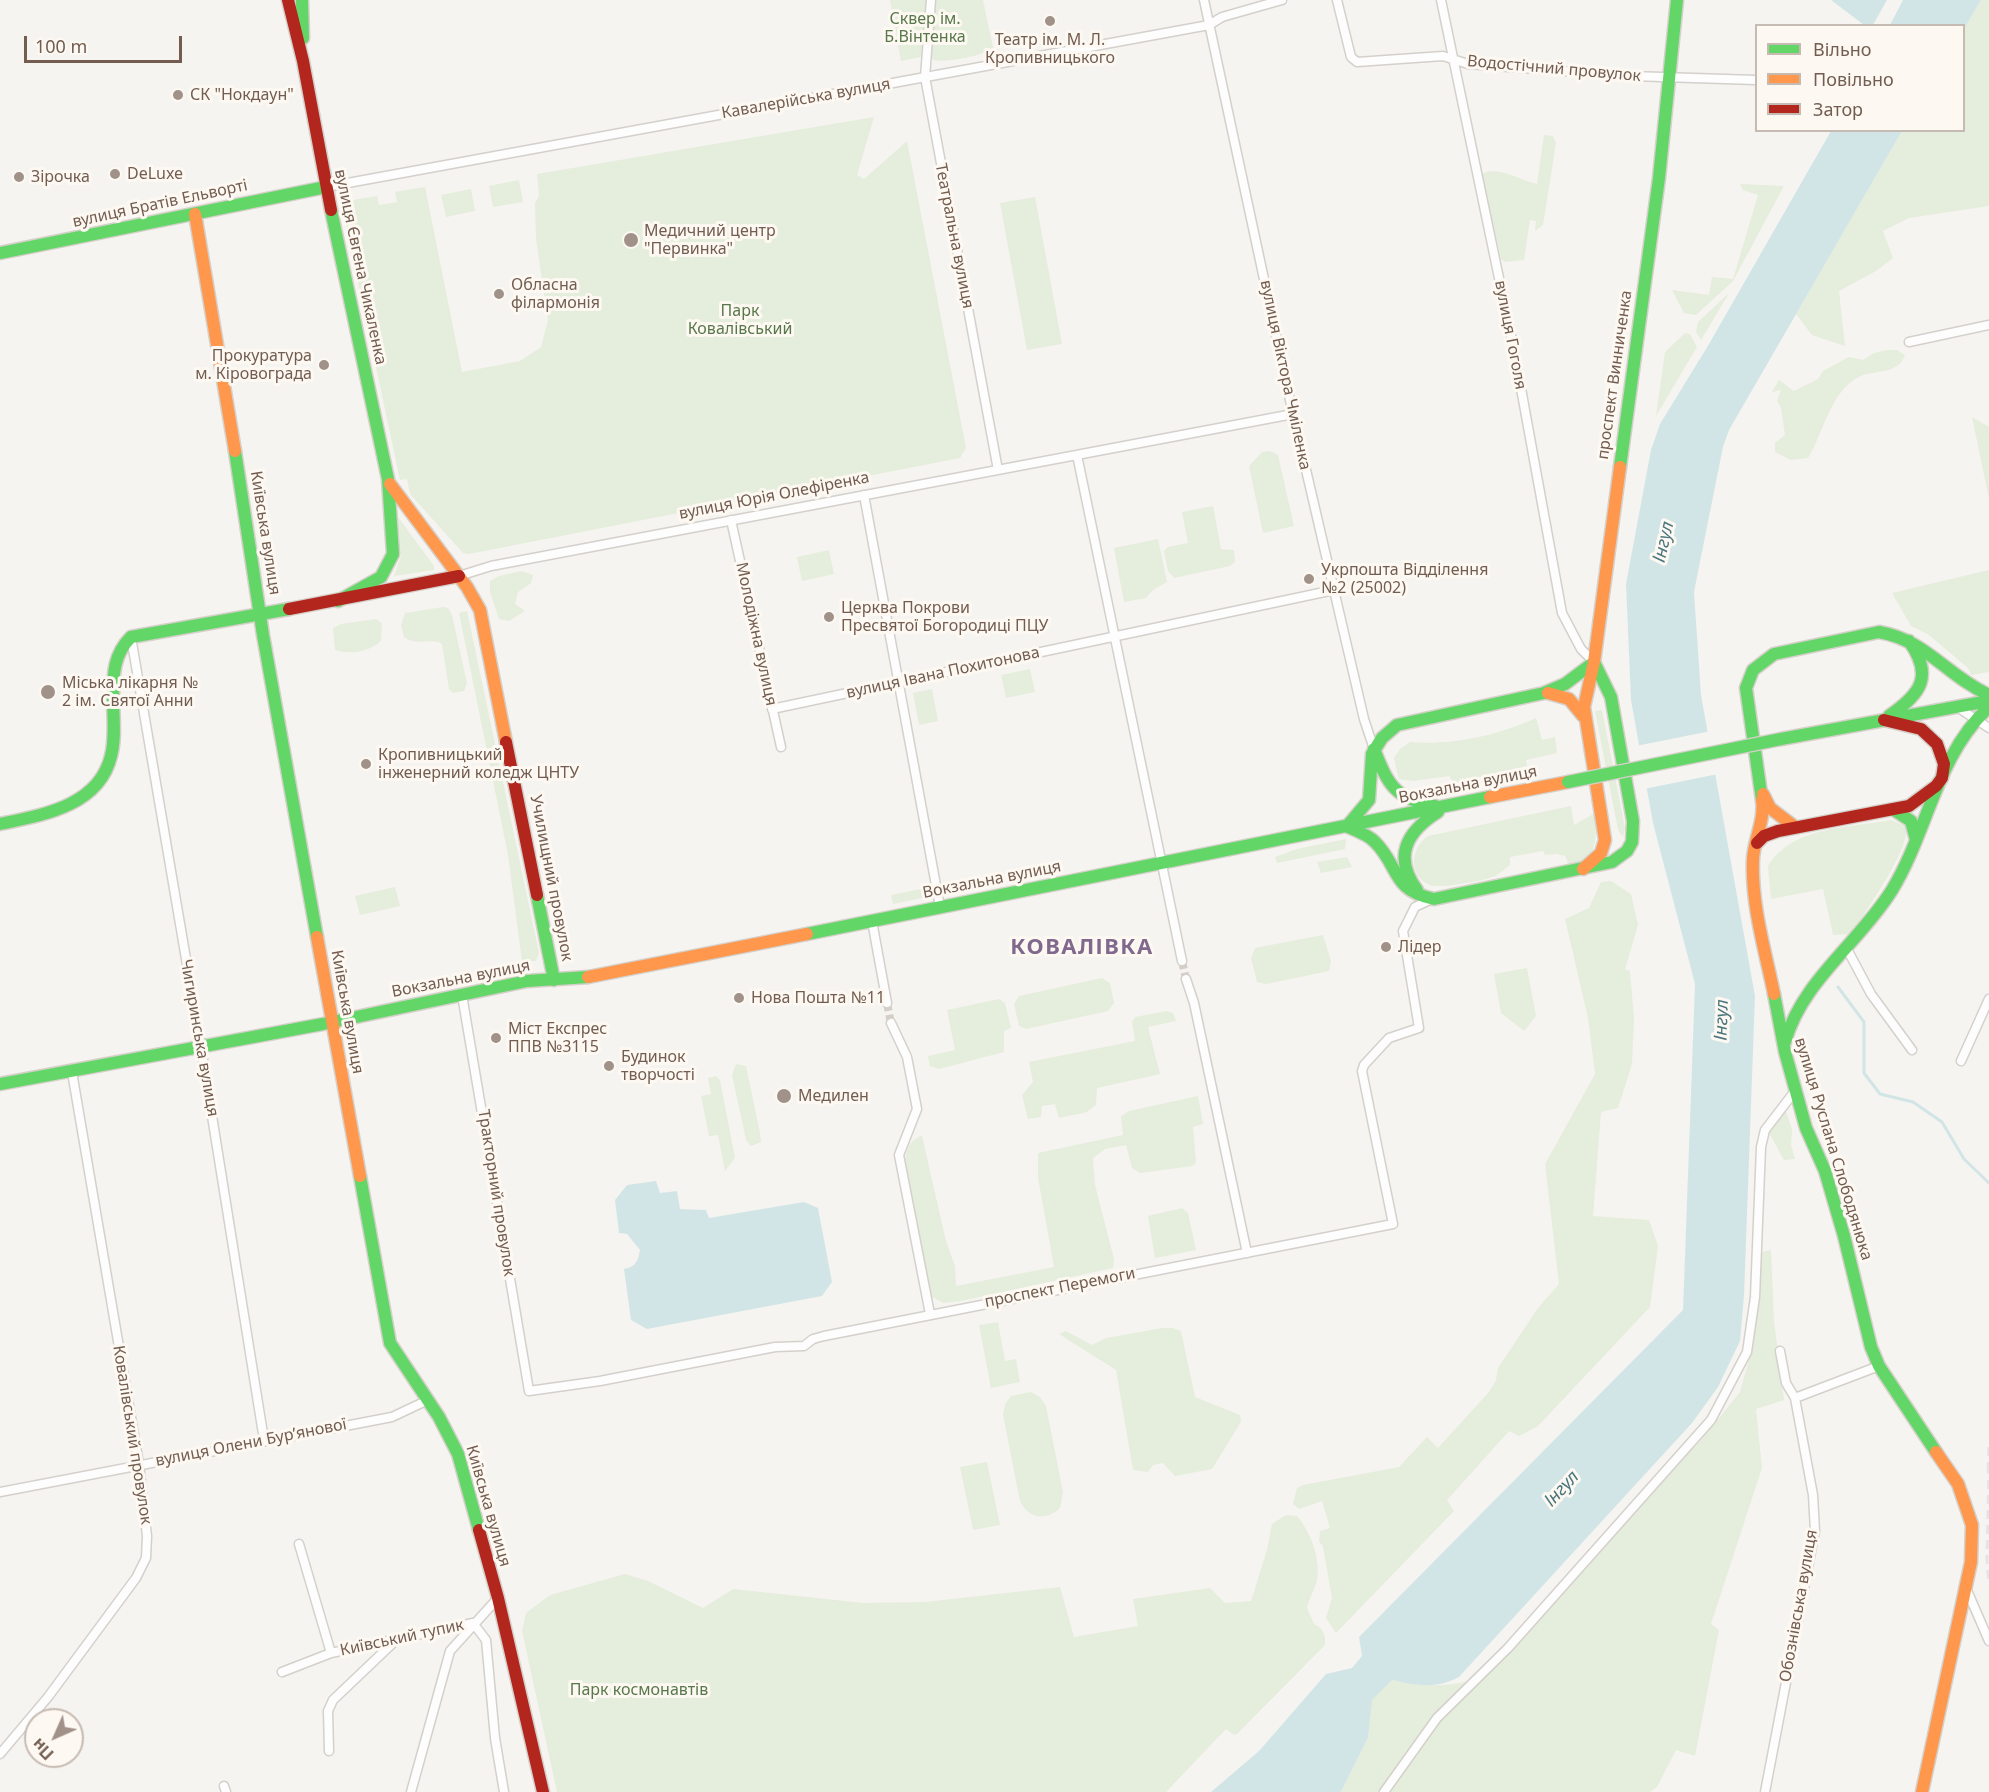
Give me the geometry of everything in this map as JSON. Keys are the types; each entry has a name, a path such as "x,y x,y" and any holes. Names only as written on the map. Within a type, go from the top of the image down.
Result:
{"main road":[{"name":"вулиця Євгена Чикаленка","path":"288,0 303,61 326,187 388,479 393,544 387,567 374,582 338,601"},
{"name":"вулиця Євгена Чикаленка","path":"302,0 303,61"},
{"name":"проспект Винниченка","path":"1583,869 1601,853 1605,831 1585,719 1585,694 1594,662 1659,178 1677,0"},
{"name":"вулиця Братів Ельворті","path":"0,253 326,187"},
{"name":"Київська вулиця","path":"195,214 262,615 265,647 390,1343 428,1400 458,1454 498,1598 543,1792"},
{"name":"вулиця Євгена Чикаленка","path":"388,479 397,495 459,576"},
{"name":"вулиця Юрія Олефіренка","path":"131,638 338,601 459,576"},
{"name":"Училищний провулок","path":"459,576 476,599 480,610 554,980"},
{"path":"1795,827 1770,808 1761,788 1745,696 1748,680 1760,663 1774,654 1870,632 1901,635 1916,641 1965,682 1989,695"},
{"path":"1884,720 1908,703 1922,686 1921,661 1913,645 1901,635"},
{"path":"0,824 65,807 85,796 102,777 111,759 114,660 123,645 131,638"},
{"path":"1594,662 1611,697 1622,748 1633,821 1632,842 1620,858 1583,869 1434,899 1414,895 1408,890 1375,841 1346,826 1360,813 1369,799 1369,765 1374,749 1385,735 1408,721 1544,693 1565,684 1594,662"},
{"path":"1544,693 1568,697 1575,702 1585,719"},
{"name":"Вокзальна вулиця","path":"0,1084 332,1022 527,981 554,980 646,966 1568,782 1989,701"},
{"path":"1785,1052 1786,1033 1793,1016 1884,904 1911,853 1942,778 1976,718 1989,707"},
{"path":"1756,844 1769,834 1795,827 1894,810 1918,801 1942,778 1944,759 1934,739 1923,730 1884,720"},
{"path":"1374,749 1384,777 1398,795 1414,802 1447,807"},
{"name":"вулиця Руслана Слободянюка","path":"1761,788 1762,825 1753,862 1754,894 1785,1052 1795,1091 1825,1171 1844,1236 1871,1347 1879,1366 1958,1484 1972,1525 1972,1545 1966,1588 1922,1792"},
{"path":"1434,899 1425,895 1410,881 1405,872 1403,853 1405,843 1417,827 1427,818 1447,807"},
{"path":"1894,810 1906,815 1915,829 1916,839 1911,853"}],"street":[{"name":"Театральна вулиця","path":"931,0 925,77 998,470"},
{"name":"вулиця Віктора Чміленка","path":"1204,0 1293,414 1364,722 1374,749"},
{"name":"Кавалерійська вулиця","path":"326,187 1209,25 1222,17 1282,0"},
{"name":"Водостічний провулок","path":"1337,0 1353,60 1443,56 1468,64 1631,76 1755,80"},
{"name":"вулиця Гоголя","path":"1441,0 1514,351 1562,613 1581,648 1594,662"},
{"path":"1909,342 1989,325"},
{"name":"вулиця Юрія Олефіренка","path":"459,576 491,566 1293,414"},
{"path":"1077,455 1182,961"},
{"path":"864,495 940,907"},
{"name":"Молодіжна вулиця","path":"731,520 781,747"},
{"name":"вулиця Івана Похитонова","path":"772,709 1334,590"},
{"name":"Чигиринська вулиця","path":"131,638 201,1046 264,1440"},
{"path":"1957,706 1989,728"},
{"name":"проспект Перемоги","path":"529,1391 600,1381 776,1347 804,1347 813,1339 824,1336 1393,1224 1362,1071 1364,1065 1389,1038 1419,1028 1403,931 1415,907 1434,899"},
{"path":"872,921 887,1003"},
{"path":"1847,949 1871,994 1912,1050"},
{"path":"1186,979 1194,1003 1247,1253"},
{"name":"Тракторний провулок","path":"462,995 529,1391"},
{"path":"1960,1061 1989,999"},
{"path":"891,1023 907,1057 917,1109 899,1155 930,1314"},
{"name":"Ковалівський провулок","path":"0,1754 55,1688 136,1578 146,1558 147,1536 139,1464 72,1072"},
{"path":"1384,1792 1437,1718 1508,1648 1597,1544 1711,1420 1747,1352 1755,1297 1761,1147 1765,1130 1795,1091"},
{"name":"Обознівська вулиця","path":"1765,1792 1815,1531 1813,1495 1795,1398 1786,1383 1780,1351"},
{"path":"1795,1398 1879,1366"},
{"name":"вулиця Олени Бурʼянової","path":"0,1492 392,1417 428,1400"},
{"name":"Київський тупик","path":"299,1544 331,1653"},
{"path":"1966,1588 1989,1641"},
{"path":"411,1792 437,1705 450,1651 498,1598"},
{"path":"473,1623 486,1640 495,1738 504,1792"},
{"name":"Київський тупик","path":"282,1672 331,1653 473,1623"},
{"path":"329,1751 328,1711 333,1700 396,1640"}],"green space":[{"name":"Сквер ім. Б.Вінтенка","path":"890,0 983,0 993,48 981,54 955,60 933,60 930,55 901,61"},
{"path":"1981,0 1989,0 1989,206 1909,218 1883,231 1893,258 1876,271 1839,291 1845,346 1812,335 1796,314 1901,132 1965,132 1965,27"},
{"name":"Парк Ковалівський","path":"874,117 857,175 864,179 907,141 966,448 960,458 469,554 463,553 410,494 407,479 400,480 341,202 377,196 379,205 397,202 395,192 425,187 462,372 520,361 541,347 548,320 536,239 535,203 539,196 537,174"},
{"path":"1544,135 1553,136 1556,143 1543,225 1535,231 1536,221 1530,220 1524,260 1505,262 1501,259 1481,175 1487,172 1501,172 1537,184"},
{"path":"519,180 523,202 493,207 489,186"},
{"path":"1740,184 1784,186 1733,281 1696,315 1684,313 1672,290 1709,295 1712,277 1733,279 1758,195 1743,190"},
{"path":"471,189 475,211 446,217 441,195"},
{"path":"1035,197 1062,344 1027,350 1000,203"},
{"path":"1729,293 1701,340 1696,332 1698,322"},
{"path":"1685,333 1690,334 1697,347 1656,416 1665,352"},
{"path":"1897,350 1905,355 1902,362 1891,369 1857,378 1840,393 1808,458 1791,460 1775,452 1775,443 1785,435 1781,408 1777,401 1781,390 1772,392 1779,380 1794,391 1818,379 1823,371 1849,357 1863,360 1874,353"},
{"path":"1972,417 1989,427 1989,499"},
{"path":"1270,451 1278,455 1294,526 1263,533 1249,466 1262,452"},
{"path":"1213,506 1221,549 1234,550 1235,562 1230,566 1174,578 1168,571 1164,551 1168,547 1188,543 1182,512"},
{"path":"398,517 434,566 434,570 394,576 401,556"},
{"path":"1158,539 1167,582 1153,590 1146,598 1124,602 1114,548"},
{"path":"829,550 834,574 802,581 797,557"},
{"path":"1989,570 1989,672 1971,675 1968,668 1929,635 1911,626 1892,593"},
{"path":"522,571 533,575 531,583 518,592 515,604 525,611 509,621 499,619 490,592 490,581 499,576"},
{"path":"448,608 452,615 467,683 464,691 453,693 449,689 442,644 433,641 409,640 404,637 401,625 405,613"},
{"path":"467,611 539,953 536,961 522,961 508,855 459,613"},
{"path":"376,619 382,623 381,641 376,645 359,652 335,650 333,628 341,624"},
{"path":"1030,669 1035,692 1006,698 1001,675"},
{"path":"932,689 938,721 919,725 913,693"},
{"path":"1602,710 1625,828 1623,837 1618,830 1595,711"},
{"path":"1536,718 1542,740 1555,737 1557,753 1526,760 1527,766 1454,783 1449,776 1413,781 1399,779 1394,758 1400,749 1410,742 1458,741 1474,738"},
{"path":"1571,806 1574,825 1595,813 1594,848 1585,860 1578,863 1568,863 1565,856 1545,855 1543,851 1510,857 1510,865 1499,874 1489,878 1435,886 1423,881 1415,868 1415,854 1422,841 1428,836"},
{"path":"1891,820 1905,826 1906,835 1902,847 1886,880 1850,934 1833,935 1823,889 1771,899 1768,866 1778,853 1792,843 1823,831"},
{"path":"1346,839 1345,849 1277,863 1275,857 1297,849"},
{"path":"1347,857 1352,867 1321,873 1317,862"},
{"path":"1611,881 1631,894 1638,925 1625,969 1630,971 1634,1018 1632,1064 1618,1108 1601,1112 1593,1216 1649,1220 1658,1246 1650,1307 1538,1426 1519,1436 1509,1431 1447,1500 1454,1511 1336,1633 1326,1618 1332,1598 1323,1547 1319,1541 1320,1531 1330,1528 1322,1501 1299,1509 1293,1504 1297,1488 1399,1467 1427,1437 1438,1448 1489,1392 1496,1380 1498,1368 1538,1308 1559,1284 1545,1164 1595,1074 1588,1018 1565,919 1589,908 1601,882"},
{"path":"395,887 400,906 360,915 355,896"},
{"path":"931,887 932,896 893,904 891,895"},
{"path":"1323,935 1331,961 1329,971 1266,984 1257,982 1251,958 1255,948"},
{"path":"1527,968 1536,1016 1524,1031 1501,1013 1494,974"},
{"path":"1102,978 1110,983 1114,1003 1108,1011 1026,1029 1019,1026 1014,1004 1019,996"},
{"path":"999,999 1005,1003 1011,1028 1004,1031 1004,1052 939,1069 930,1066 928,1056 955,1050 947,1010"},
{"path":"1167,1011 1173,1013 1176,1021 1148,1027 1160,1074 1097,1088 1096,1105 1087,1112 1059,1118 1055,1104 1042,1106 1041,1117 1028,1119 1022,1095 1033,1082 1029,1062 1135,1041 1132,1022 1135,1017"},
{"path":"736,1064 746,1066 760,1133 761,1142 751,1146 746,1140 732,1075"},
{"path":"716,1076 720,1080 735,1158 725,1171 718,1135 709,1136 701,1096 711,1094 708,1078"},
{"path":"1198,1096 1203,1124 1193,1127 1196,1162 1193,1166 1140,1173 1132,1168 1126,1145 1105,1149 1093,1158 1095,1185 1114,1259 1113,1268 961,1301 943,1303 932,1297 905,1168 906,1153 913,1141 922,1136 946,1241 955,1266 956,1286 1054,1267 1038,1178 1038,1153 1123,1135 1121,1116 1129,1111"},
{"path":"1785,1108 1792,1129 1791,1145 1795,1159 1784,1160 1768,1131"},
{"path":"1182,1208 1188,1213 1196,1250 1155,1258 1148,1216"},
{"path":"1771,1250 1774,1321 1784,1400 1756,1409 1762,1468 1711,1624 1719,1630 1695,1756 1676,1750 1657,1787 1650,1792 1341,1792 1368,1738 1371,1700 1392,1680 1439,1685 1474,1680 1485,1676 1648,1494 1702,1439 1740,1392 1752,1349 1762,1252"},
{"path":"998,1322 1005,1361 1016,1359 1020,1382 991,1388 979,1325"},
{"path":"1162,1328 1181,1331 1195,1397 1240,1415 1241,1422 1212,1469 1175,1476 1163,1463 1153,1465 1148,1472 1133,1470 1116,1370 1059,1334 1066,1331 1092,1345 1106,1338"},
{"path":"1031,1392 1040,1397 1046,1406 1063,1492 1060,1508 1044,1516 1028,1512 1020,1501 1003,1415 1005,1404 1011,1396"},
{"path":"987,1462 1000,1525 973,1530 960,1467"},
{"name":"Парк космонавтів","path":"1286,1515 1297,1516 1306,1529 1316,1554 1317,1580 1307,1608 1314,1624 1323,1632 1325,1645 1237,1734 1234,1735 1226,1729 1166,1792 557,1792 522,1631 526,1613 550,1595 625,1574 648,1581 703,1608 733,1589 863,1603 925,1602 1060,1587 1074,1637 1138,1626 1133,1599 1210,1588 1225,1603 1251,1601 1267,1550 1272,1524"}],"water":[{"path":"1831,0 1981,0 1965,27 1965,24 1863,24"},
{"name":"Інгул","path":"1830,132 1901,132 1729,430 1723,447 1694,592 1701,695 1755,996 1744,1296 1740,1341 1718,1387 1692,1423 1459,1677 1434,1685 1410,1684 1392,1680 1372,1700 1368,1738 1341,1792 1211,1792 1259,1751 1326,1674 1352,1668 1362,1656 1359,1637 1683,1310 1695,984 1653,823 1631,700 1626,584 1651,450 1660,424 1709,344"},
{"path":"656,1181 660,1193 677,1191 680,1209 706,1210 709,1218 804,1202 818,1208 832,1282 822,1296 647,1329 631,1320 624,1269 635,1263 640,1250 627,1234 619,1233 615,1200 627,1185"}],"pier":[{"path":"1887,0 1903,0 1891,24 1874,24"},
{"path":"1711,731 1718,774 1644,789 1636,746"}],"waterway":[{"path":"1838,987 1864,1022 1864,1073 1880,1094 1913,1102 1942,1122 1964,1159 1989,1183"}],"tunnel":[{"path":"1182,961 1186,979"},
{"path":"887,1003 891,1023"}],"railway":[{"path":"1988,1471 1989,1444"},
{"path":"1989,1465 1987,1560 1989,1584"}],"traffic: fast":[{"path":"302,0 303,38"},
{"path":"1620,467 1659,178 1677,0"},
{"path":"0,253 326,187"},
{"path":"331,210 388,479 393,554 381,577 338,601"},
{"path":"235,451 263,635 317,937"},
{"path":"0,824 34,817 67,805 82,797 105,773 113,741 114,672 121,650 131,637 289,609"},
{"path":"1762,800 1746,688 1753,670 1774,654 1879,632 1895,636 1923,650 1974,687 1989,695"},
{"path":"1889,716 1909,700 1920,683 1921,664 1909,641"},
{"path":"1346,826 1372,839 1383,851 1403,884 1410,890 1434,899 1612,862 1627,851 1632,842 1633,821 1611,697 1594,662"},
{"path":"1348,825 1369,800 1372,754 1382,738 1397,725 1544,693 1565,684 1593,663"},
{"path":"1781,739 1989,701"},
{"path":"1785,1042 1804,1000 1832,963 1864,928 1892,890 1957,748 1971,727 1989,707"},
{"path":"1568,782 1781,739"},
{"path":"1374,749 1384,772 1395,788 1411,799 1435,806"},
{"path":"807,934 1490,797"},
{"path":"1894,810 1911,821 1916,840"},
{"path":"1417,890 1406,867 1406,846 1418,828 1438,812"},
{"path":"537,895 554,980"},
{"path":"0,1084 323,1024 527,981 588,977"},
{"path":"1774,994 1785,1052 1806,1128 1825,1171 1844,1236 1871,1347 1879,1366 1936,1452"},
{"path":"360,1176 390,1343 439,1417 458,1454 479,1530"}],"traffic: slow":[{"path":"195,214 235,451"},
{"path":"1583,869 1601,853 1605,840 1584,707 1594,662 1620,467"},
{"path":"390,484 467,587 480,610 506,742"},
{"path":"1548,693 1569,699 1583,716"},
{"path":"1490,797 1568,782"},
{"path":"1763,794 1770,808 1795,827"},
{"path":"1762,800 1762,815 1753,859 1754,893 1774,994"},
{"path":"588,977 807,934"},
{"path":"317,937 360,1176"},
{"path":"1922,1792 1971,1562 1972,1525 1958,1484 1936,1452"}],"traffic: jam":[{"path":"288,0 303,61 331,210"},
{"path":"289,609 459,576"},
{"path":"1757,843 1764,836 1778,831 1909,806 1936,786 1942,778 1944,764 1937,744 1921,729 1884,720"},
{"path":"506,742 537,895"},
{"path":"479,1530 498,1598 543,1792"}],"place":[{"name":"Театр ім. М. Л. Кропивницького","path":"1050,21"},
{"name":"СК \"Нокдаун\"","path":"178,95"},
{"name":"DeLuxe","path":"115,174"},
{"name":"Зірочка","path":"19,177"},
{"name":"Медичний центр \"Первинка\"","path":"631,240"},
{"name":"Обласна філармонія","path":"499,294"},
{"name":"Прокуратура м. Кіровограда","path":"324,365"},
{"name":"Укрпошта Відділення №2 (25002)","path":"1309,579"},
{"name":"Церква Покрови Пресвятої Богородиці ПЦУ","path":"829,617"},
{"name":"Міська лікарня № 2 ім. Святої Анни","path":"48,692"},
{"name":"Кропивницький інженерний коледж ЦНТУ","path":"366,764"},
{"name":"Лідер","path":"1386,947"},
{"name":"Нова Пошта №11","path":"739,998"},
{"name":"Міст Експрес ППВ №3115","path":"496,1038"},
{"name":"Будинок творчості","path":"609,1066"},
{"name":"Медилен","path":"784,1096"}],"district":[{"name":"КОВАЛІВКА","path":"1082,948"}]}
